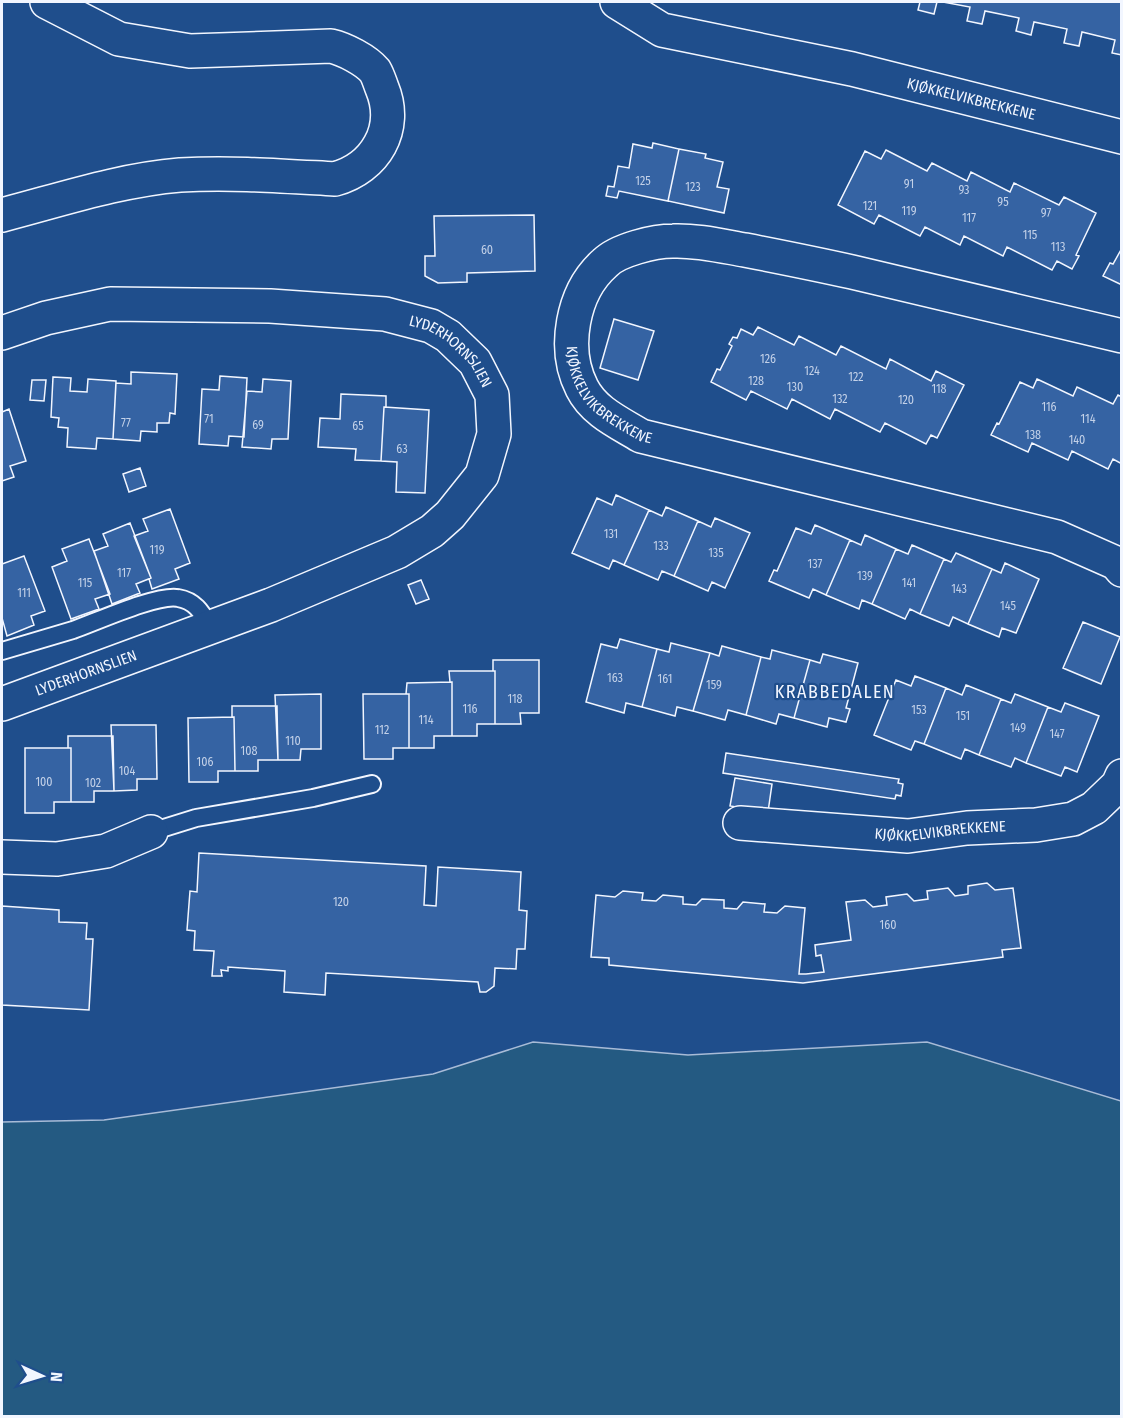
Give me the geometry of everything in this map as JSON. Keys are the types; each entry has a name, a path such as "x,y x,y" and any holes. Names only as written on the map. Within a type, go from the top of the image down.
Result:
{"street":[{"path":"2,215 120,184 178,176 225,173 335,179 349,175 370,160 386,132 386,98 375,71 346,50 331,46 190,51 118,39 47,2"},
{"name":"KJØKKELVIKBREKKENE","path":"617,2 662,30 852,69 1122,137"},
{"name":"KJØKKELVIKBREKKENE","path":"1120,566 1057,537 641,436 598,409 582,389 575,368 571,344 572,320 591,278 606,261 625,250 672,240 717,245 810,263 1122,336"},
{"name":"LYDERHORNSLIEN","path":"2,333 46,318 110,304 270,306 385,314 431,326 448,336 475,362 492,395 494,434 482,475 450,515 432,531 397,552 271,605 2,704"},
{"name":"KJØKKELVIKBREKKENE","path":"740,823 908,836 967,828 1036,825 1072,819 1094,808 1118,785 1122,776"},
{"path":"2,857 57,859 106,851 152,832"}],"lane":[{"path":"2,651 74,629 160,598 176,597 191,601 200,610 211,628"},
{"path":"152,832 196,818 313,798 372,784"}],"shaded area":[{"path":"533,1042 688,1055 927,1042 1121,1101 1121,1416 2,1416 2,1122 104,1120 433,1074"}],"building":[{"path":"920,2 937,2 934,14 918,10"},
{"path":"943,2 1122,2 1122,55 1112,53 1115,40 1082,32 1079,46 1064,43 1067,29 1034,22 1031,35 1016,31 1019,18 985,11 982,24 967,21 970,7"},
{"path":"653,143 679,149 668,201 619,191 617,198 606,196 608,186 614,187 618,166 629,168 633,144 652,148"},
{"path":"679,149 706,154 705,158 723,162 717,187 729,189 724,213 668,201"},
{"path":"886,150 927,171 932,163 967,181 971,172 1010,192 1014,183 1059,205 1064,197 1096,213 1076,255 1079,256 1072,269 1057,261 1052,270 1007,247 1003,256 964,236 960,245 925,227 920,236 879,215 874,224 838,205 865,151 881,159"},
{"path":"534,215 535,271 467,273 467,282 438,283 425,276 425,256 435,256 434,216"},
{"path":"1122,248 1122,285 1103,276"},
{"path":"614,319 654,331 638,380 600,368"},
{"path":"758,327 794,345 799,336 836,355 841,346 886,369 890,359 931,381 936,371 964,385 937,438 931,435 926,444 885,423 880,432 835,409 830,419 792,399 787,409 751,391 746,400 711,382 732,346 729,344 733,337 737,338 741,329 753,335"},
{"path":"131,372 177,374 175,414 170,413 169,423 157,423 157,432 141,431 140,441 113,439 116,383 131,384"},
{"path":"220,376 247,378 244,437 229,436 228,446 199,444 202,389 219,390"},
{"path":"53,377 71,378 70,391 87,392 88,379 116,381 113,439 97,438 96,449 67,447 68,428 58,427 59,418 51,417"},
{"path":"263,379 291,381 288,439 272,439 271,449 242,447 247,391 262,392"},
{"path":"1037,379 1073,396 1077,387 1113,404 1118,395 1122,397 1122,464 1113,459 1108,469 1072,451 1068,460 1032,443 1028,452 991,435 1020,382 1033,388"},
{"path":"32,380 46,380 44,401 30,400"},
{"path":"341,394 386,396 381,461 355,460 356,449 318,447 320,418 340,419"},
{"path":"384,407 429,410 425,493 396,492 397,462 381,461"},
{"path":"9,409 26,461 10,466 14,477 2,481 2,412"},
{"path":"140,468 146,486 129,492 123,474"},
{"path":"616,495 649,510 624,565 613,560 609,569 572,553 597,498 612,505"},
{"path":"666,507 698,521 674,576 662,571 658,580 624,565 649,510 662,516"},
{"path":"170,509 190,563 175,569 179,579 152,589 149,579 151,578 134,536 148,531 143,519"},
{"path":"715,518 750,533 725,588 712,582 708,591 674,576 698,521 711,527"},
{"path":"130,523 151,578 136,584 140,593 112,604 94,551 108,546 103,534"},
{"path":"815,525 850,540 826,595 813,589 809,598 769,581 774,570 777,571 796,528 811,534"},
{"path":"865,535 896,549 872,604 862,600 859,609 826,595 850,540 861,545"},
{"path":"89,539 110,594 95,599 99,609 71,619 52,567 67,561 62,549"},
{"path":"912,545 944,559 920,614 910,609 905,619 872,604 896,549 908,554"},
{"path":"956,553 992,569 968,624 953,617 949,626 920,614 944,559 951,562"},
{"path":"24,556 45,611 31,616 34,625 7,636 2,618 2,564"},
{"path":"1005,563 1039,579 1016,633 1002,628 999,637 968,624 992,569 1001,573"},
{"path":"421,580 429,599 416,604 408,585"},
{"path":"1083,622 1120,637 1101,684 1063,668"},
{"path":"620,639 657,649 642,707 626,703 624,713 586,702 601,644 617,648"},
{"path":"671,643 710,653 693,711 677,707 675,716 642,707 657,649 669,652"},
{"path":"722,646 761,657 746,715 728,710 725,720 693,711 710,653 719,656"},
{"path":"772,650 810,660 794,718 779,714 776,724 746,715 761,657 770,659"},
{"path":"823,654 858,663 846,708 850,709 846,722 829,718 827,727 794,718 810,660 820,663"},
{"path":"493,660 539,660 539,713 520,713 521,724 495,724"},
{"path":"449,671 495,671 495,724 477,724 477,736 452,736 452,682 450,682"},
{"path":"915,676 946,688 924,744 915,741 911,750 874,735 896,680 911,686"},
{"path":"452,682 452,736 434,736 434,748 409,748 407,683"},
{"path":"966,685 1001,699 979,755 965,749 961,759 924,744 946,688 962,695"},
{"path":"321,694 321,749 301,749 300,760 278,760 275,695"},
{"path":"363,694 409,694 409,748 393,748 393,759 364,759"},
{"path":"1015,694 1048,707 1026,763 1015,758 1011,767 979,755 1001,699 1011,703"},
{"path":"1065,703 1099,716 1077,772 1065,767 1061,776 1026,763 1048,707 1061,712"},
{"path":"232,706 277,706 278,760 258,760 258,771 235,771"},
{"path":"234,717 235,771 218,771 218,782 189,782 188,718"},
{"path":"111,725 156,725 157,779 137,779 137,790 114,791"},
{"path":"68,736 113,736 114,791 94,791 94,802 71,802 71,748 68,748"},
{"path":"25,748 71,748 71,802 54,802 54,813 25,813"},
{"path":"726,753 899,779 898,783 903,784 901,796 896,795 895,799 723,773"},
{"path":"735,778 772,784 768,812 730,806"},
{"path":"199,853 426,866 424,905 436,906 438,867 521,872 519,910 527,911 525,949 517,949 516,969 495,968 494,986 486,992 480,992 478,982 326,973 325,995 284,992 285,971 228,967 228,971 221,970 222,976 212,976 214,951 194,950 195,931 187,930 190,891 197,892"},
{"path":"987,883 995,890 1013,888 1021,948 1002,950 1003,957 803,983 609,965 609,958 591,957 596,895 615,897 623,891 643,893 642,900 656,901 663,895 683,897 683,904 696,905 702,899 724,900 724,908 737,909 743,902 765,904 764,912 777,913 785,906 805,908 799,974 806,974 824,972 821,955 816,956 815,945 851,940 846,902 865,900 873,907 887,905 886,897 907,894 914,901 928,899 927,891 948,888 955,896 968,894 968,886"},
{"path":"2,906 59,910 59,922 87,923 86,939 93,939 89,1010 2,1005"}],"district":[{"name":"KRABBEDALEN","path":"835,692"}]}
